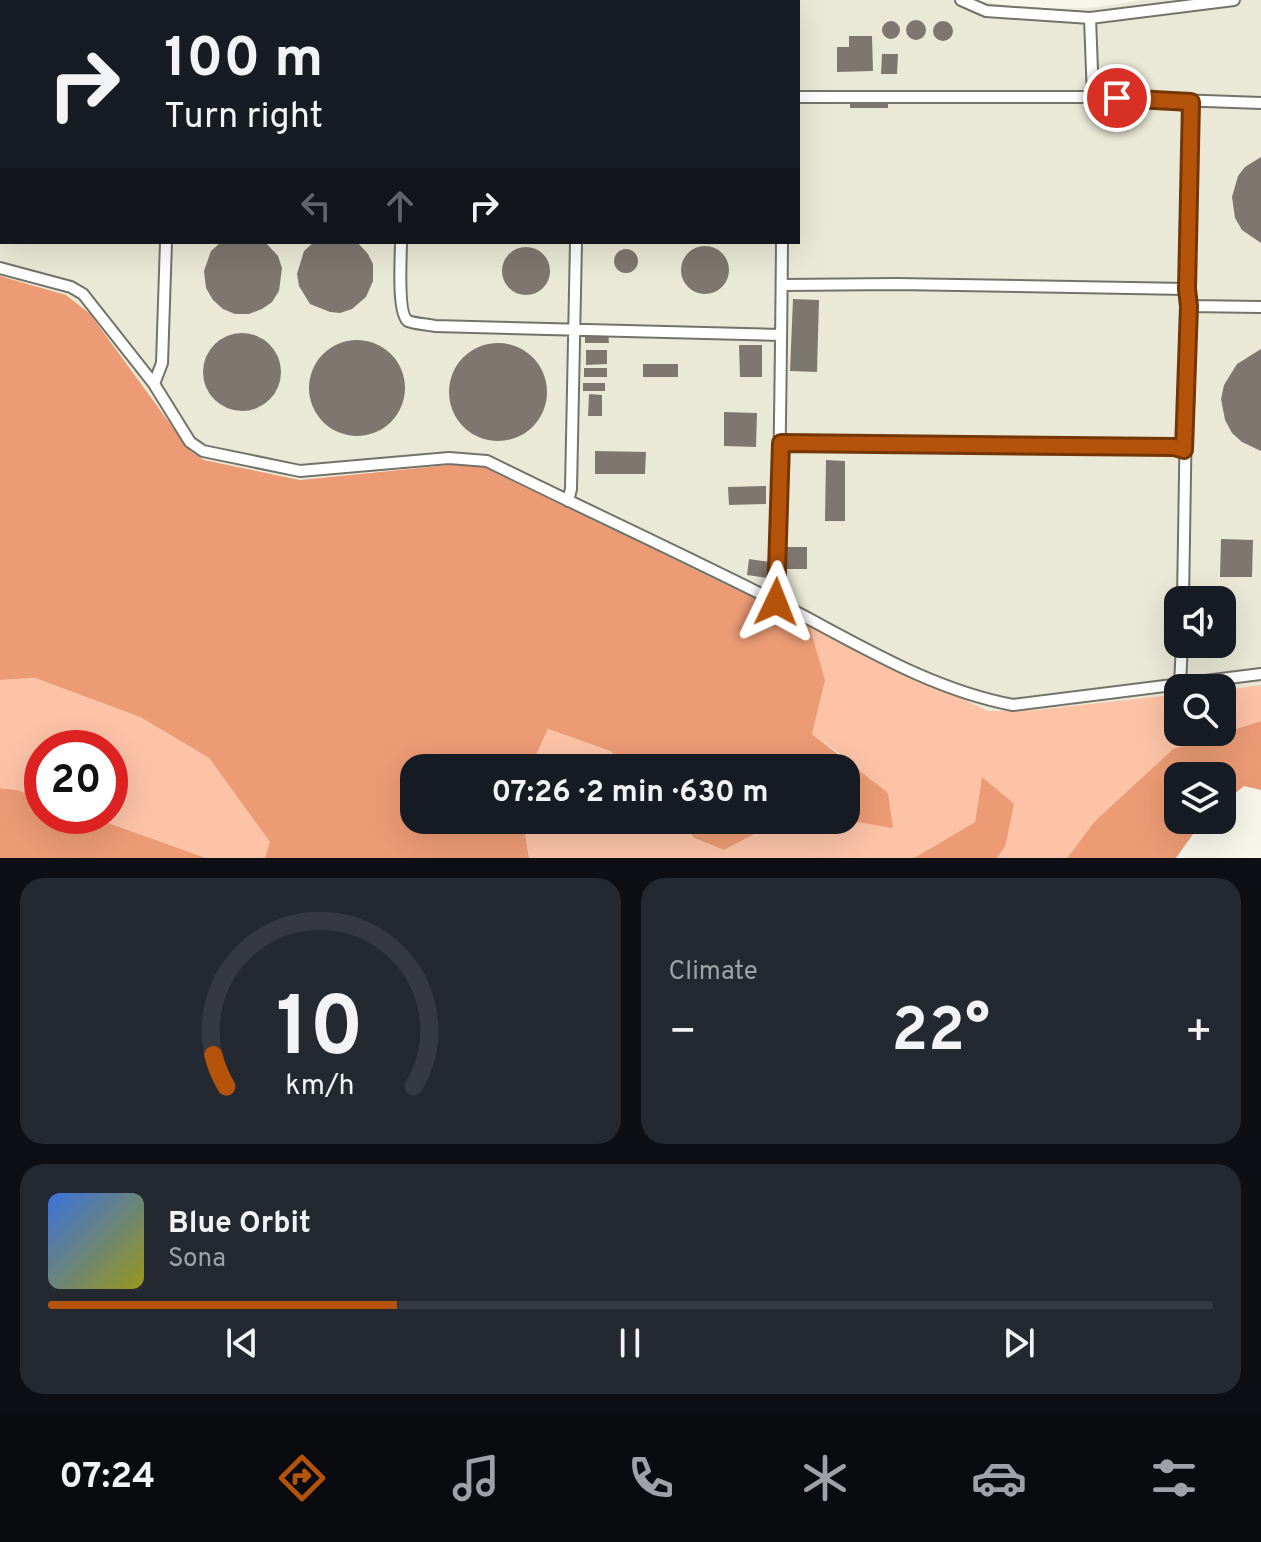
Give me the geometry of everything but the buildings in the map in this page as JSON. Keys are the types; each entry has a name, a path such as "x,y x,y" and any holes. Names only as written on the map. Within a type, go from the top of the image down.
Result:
{"street":[{"path":"961,0 986,11 1090,18 1234,0"},
{"path":"1090,18 1093,97"},
{"path":"800,97 1093,97 1261,103"},
{"path":"1183,586 1191,102"},
{"path":"154,384 162,363 166,244"},
{"path":"401,244 400,280 404,315 409,321 435,326 781,335"},
{"path":"568,501 571,489 576,244"},
{"path":"776,602 782,244"},
{"path":"0,268 71,287 83,294 154,384 190,442 203,451 300,471 470,458 487,461 776,602 915,674 979,698 1013,705 1164,687"},
{"path":"782,285 1187,289"},
{"path":"1189,306 1261,307"},
{"path":"781,443 1174,447 1184,450"},
{"path":"1236,677 1261,674"}],"shaded area":[{"path":"800,0 973,0 1031,9 1089,8 1143,0 1261,0 1261,685 1236,688 1236,674 1164,674 1164,696 1037,710 988,711 486,468 453,463 300,480 204,460 190,451 66,295 0,276 0,244 800,244"},
{"path":"0,276 66,295 90,314 190,451 204,460 300,480 468,463 486,468 809,625 825,680 812,734 838,754 613,754 548,729 536,754 400,754 400,834 525,834 529,858 265,858 270,842 209,758 140,717 35,678 0,680"},
{"path":"809,625 988,711 1037,710 1164,696 1164,746 1182,746 1173,749 1095,821 1067,858 997,858 1005,847 982,778 975,822 914,858 529,858 525,834 691,834 724,850 755,834 860,834 860,822 892,827 860,776 860,754 840,754 812,734 824,680"},
{"path":"35,678 140,717 209,758 271,843 265,858 206,858 128,830 128,730 24,730 24,793 0,788 0,680"},
{"path":"1261,685 1261,721 1236,729 1236,688"},
{"path":"1261,721 1261,790 1244,786 1236,793 1236,762 1164,762 1164,834 1193,834 1176,858 1067,858 1095,821 1173,749 1182,746 1236,746 1236,729"},
{"path":"548,729 613,754 536,754"},
{"path":"860,771 888,793 893,828 860,822"},
{"path":"982,777 1014,804 1005,847 997,858 914,858 975,822"},
{"path":"0,788 24,793 24,834 128,834 128,830 206,858 0,858"},
{"path":"691,834 755,834 724,850"}],"route":[{"path":"776,602 781,443 1174,447 1184,450 1191,102 1117,98"}]}
